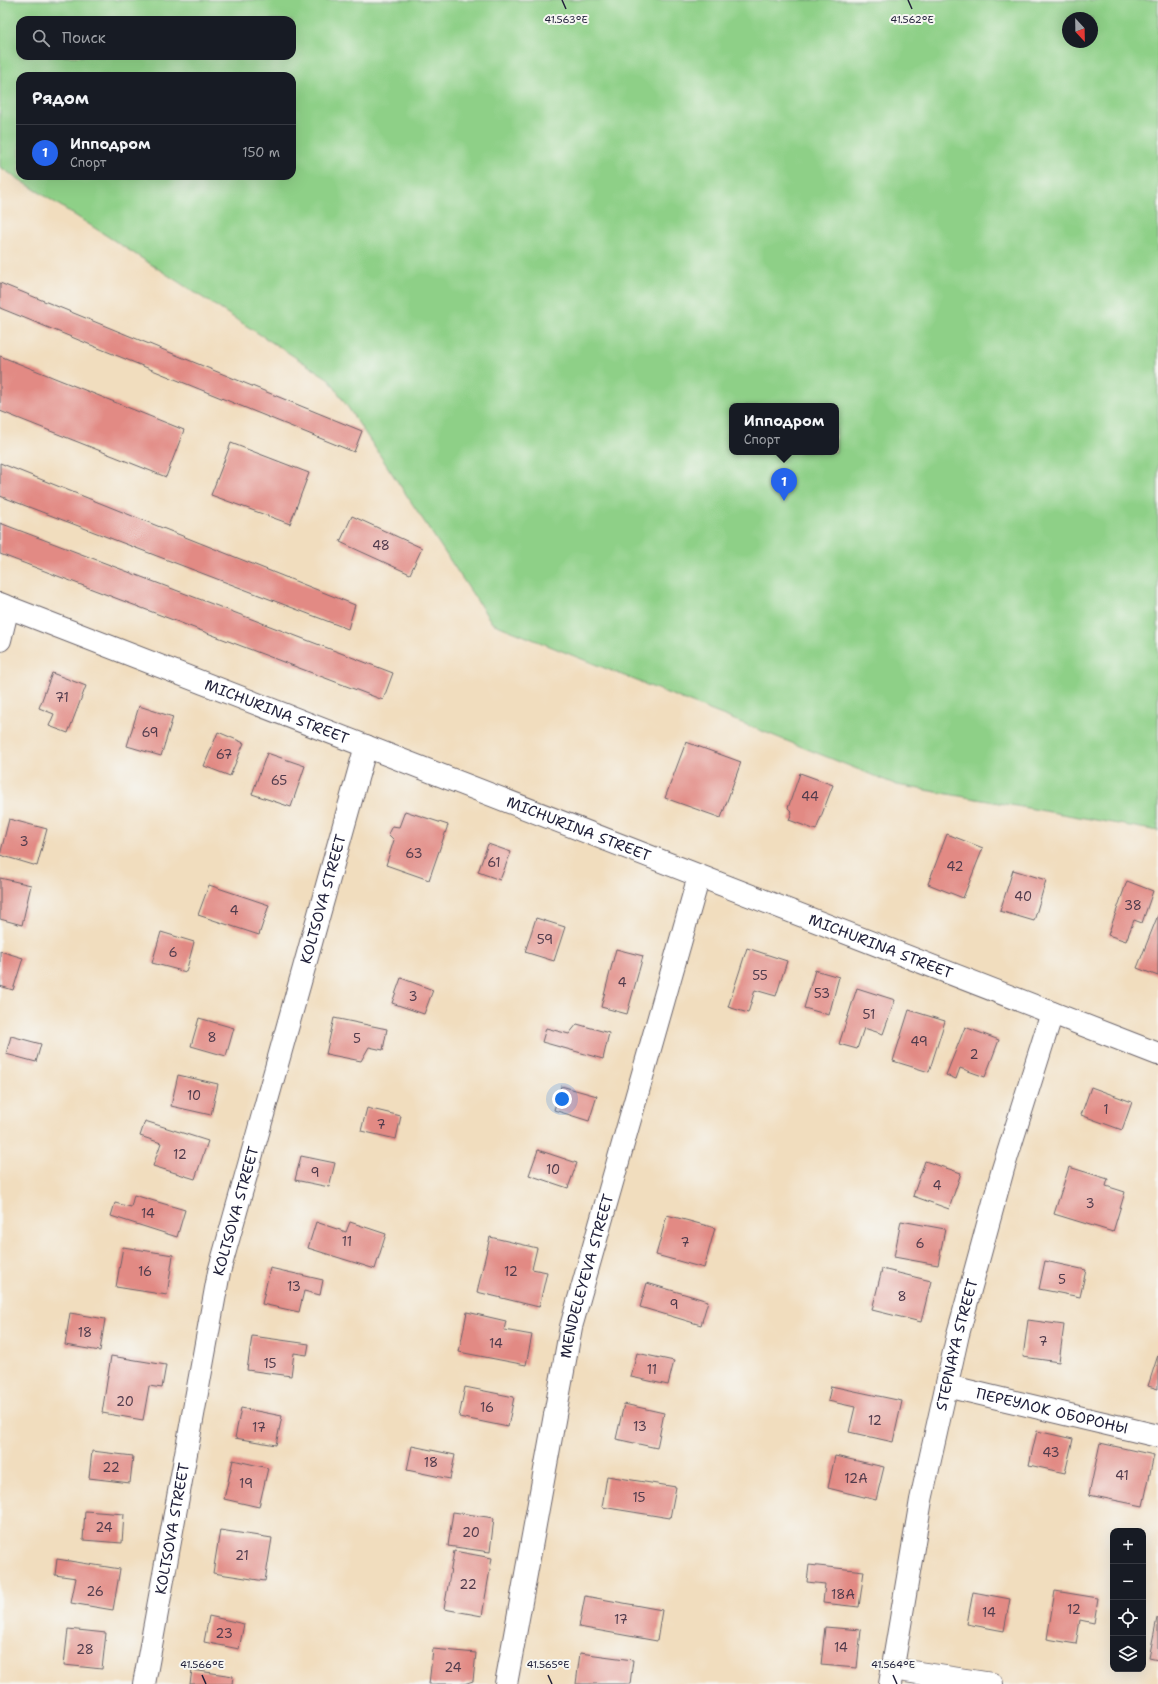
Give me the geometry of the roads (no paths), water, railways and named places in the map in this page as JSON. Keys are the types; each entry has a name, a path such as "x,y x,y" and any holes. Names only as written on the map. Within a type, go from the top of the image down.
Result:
{"street":[{"path":"0,640 4,606"},
{"name":"MICHURINA STREET","path":"4,606 1158,1054"},
{"name":"KOLTSOVA STREET","path":"144,1684 219,1272 366,746"},
{"name":"MENDELEYEVA STREET","path":"506,1684 571,1327 699,876"},
{"name":"STEPNAYA STREET","path":"891,1676 921,1500 958,1334 1003,1169 1052,1013"},
{"name":"ПЕРЕУЛОК ОБОРОНЫ","path":"947,1386 1158,1436"},
{"path":"891,1676 992,1684"}],"place":[{"name":"Ипподром","path":"784,501"}]}
